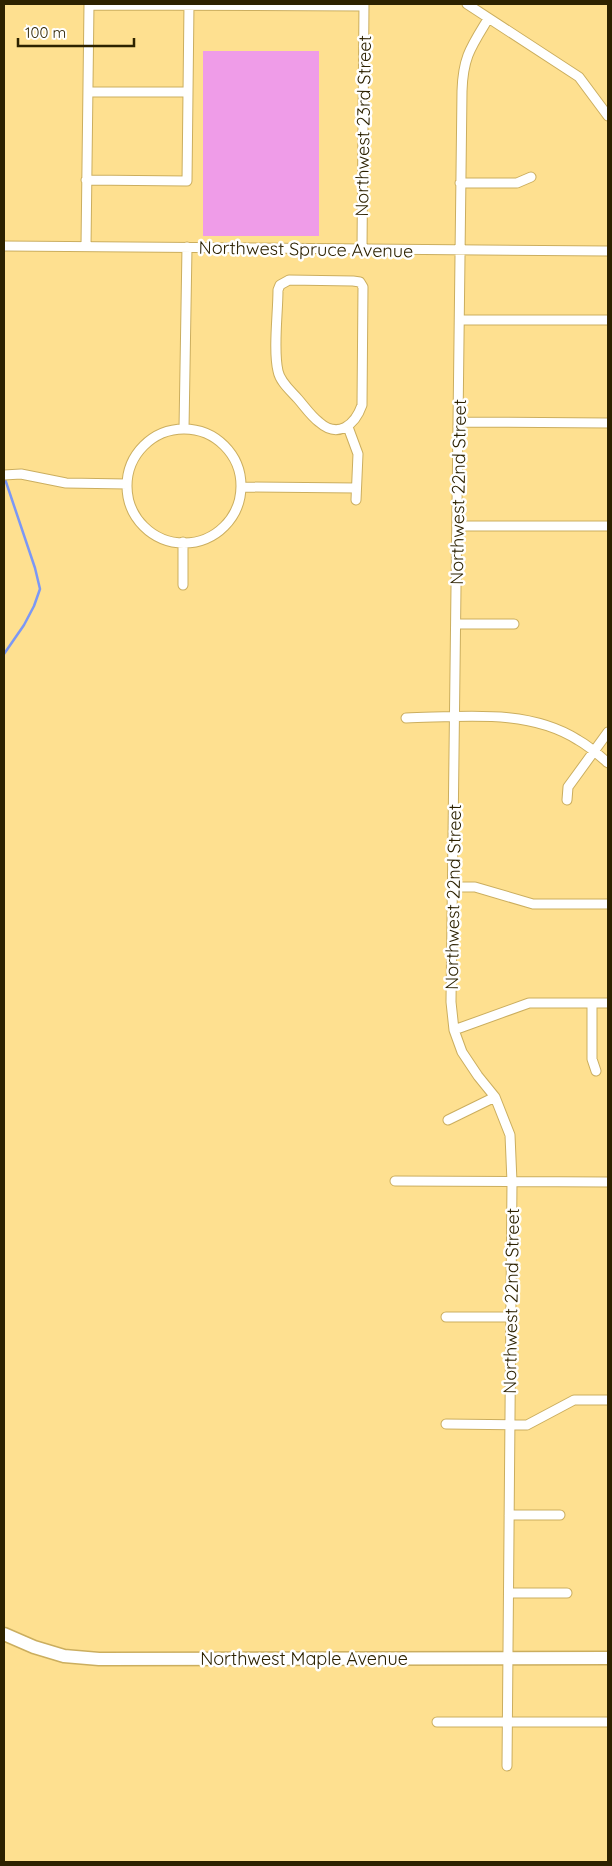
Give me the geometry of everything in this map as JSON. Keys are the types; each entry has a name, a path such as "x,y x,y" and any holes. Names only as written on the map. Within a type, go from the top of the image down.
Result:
{"street":[{"path":"86,246 89,4 364,5"},
{"path":"467,4 579,77 608,116"},
{"path":"86,180 187,181 189,5"},
{"name":"Northwest 23rd Street","path":"362,249 364,5"},
{"name":"Northwest 22nd Street","path":"488,19 469,52 463,68 460,184 452,1002 454,1030 462,1052 478,1076 495,1096 510,1134 512,1182 507,1766"},
{"path":"88,92 188,92"},
{"path":"460,184 516,182 531,177"},
{"name":"Northwest Spruce Avenue","path":"4,246 608,251"},
{"path":"184,429 187,247"},
{"path":"289,280 353,281 360,282 363,287 362,405 358,417 348,427 338,429 326,427 318,422 284,383 278,373 276,359 278,290 284,282 289,280"},
{"path":"460,320 608,320"},
{"path":"459,422 608,423"},
{"path":"348,427 358,454 356,500"},
{"path":"190,429 207,434 222,443 233,457 240,473 241,486 237,508 228,522 215,534 196,542 177,542 158,537 142,525 131,508 127,484 129,470 138,452 152,438 170,430 190,429"},
{"path":"4,475 21,474 66,483 127,484"},
{"path":"241,486 356,488"},
{"path":"458,526 608,526"},
{"path":"183,542 184,585"},
{"path":"457,624 514,624"},
{"path":"406,718 506,718 533,722 577,739 608,763"},
{"path":"567,800 568,786 608,732"},
{"path":"453,887 475,887 533,904 608,904"},
{"path":"454,1030 529,1004 608,1004"},
{"path":"592,1004 592,1059 596,1071"},
{"path":"448,1120 495,1096"},
{"path":"395,1181 608,1182"},
{"path":"446,1317 510,1317"},
{"path":"446,1424 527,1425 574,1400 608,1400"},
{"path":"509,1515 560,1515"},
{"path":"509,1593 567,1593"},
{"name":"Northwest Maple Avenue","path":"4,1634 34,1647 64,1656 99,1659 608,1658"},
{"path":"437,1722 608,1722"}],"shaded area":[{"path":"203,51 319,51 319,236 203,236"}],"waterway":[{"path":"4,654 24,625 40,589 35,568 5,479"}]}
